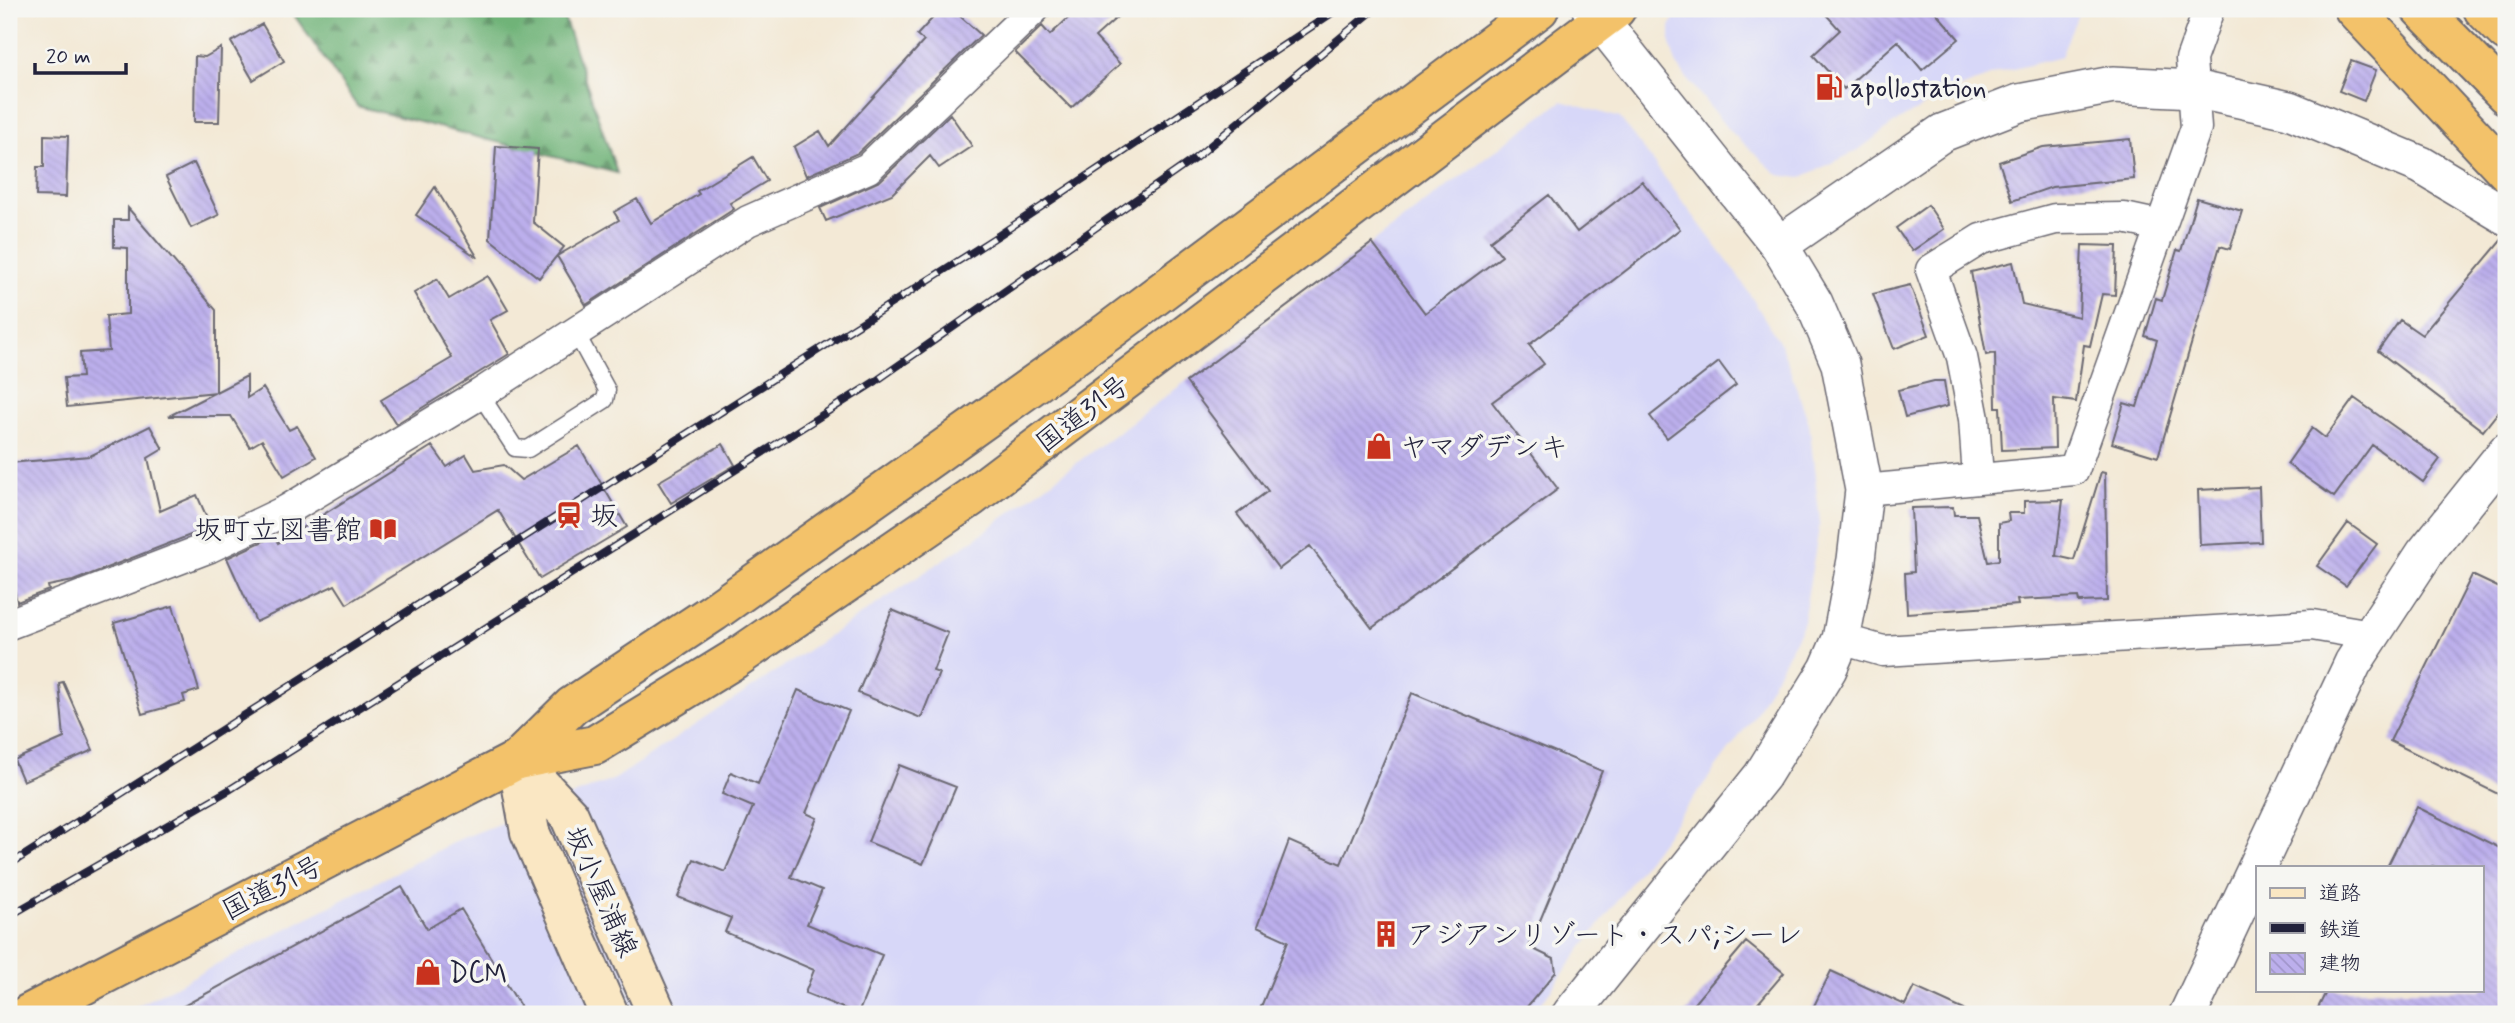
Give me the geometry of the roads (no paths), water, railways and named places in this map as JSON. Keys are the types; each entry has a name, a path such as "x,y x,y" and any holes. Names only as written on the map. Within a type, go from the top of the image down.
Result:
{"highway":[{"name":"国道31号","path":"517,760 572,706 714,612 1109,331 1539,9"},
{"path":"2421,9 2506,94"},
{"path":"2483,9 2506,32"},
{"path":"2355,10 2506,171"},
{"name":"国道31号","path":"28,1014 517,760 595,745 735,659 970,498 1603,13"}],"main road":[{"name":"坂小屋浦線","path":"517,760 530,832 608,1014"},
{"name":"坂小屋浦線","path":"517,760 569,816 657,1014"}],"street":[{"path":"11,617 210,547 287,510 480,394 748,221 868,168 1034,9"},
{"path":"1864,490 2074,470 2196,128 2191,59 2209,9"},
{"path":"1571,1014 1762,776 1828,669 1841,639 1856,560 1864,490 1840,364 1814,303 1779,245 1603,13"},
{"path":"1779,245 1942,134 2019,103 2113,85 2194,89 2288,110 2421,165 2506,216"},
{"path":"1978,478 1974,419 1962,357 1931,270 1981,239 2055,219 2123,218 2161,226"},
{"path":"2256,866 2353,663 2425,553 2506,452"},
{"path":"1841,639 1883,651 2312,625 2371,635"},
{"path":"2188,1014 2256,867"}],"lane":[{"path":"480,394 515,448 528,449 605,400 607,390 576,333"}],"railway":[{"path":"9,865 999,235 1338,9"},
{"path":"9,916 229,790 876,381 1194,159 1375,9"}],"place":[{"name":"apollostation","path":"1829,87"},
{"name":"ヤマダデンキ","path":"1379,446"},
{"name":"坂","path":"569,515"},
{"name":"坂町立図書館","path":"383,529"},
{"name":"アジアンリゾート・スパ;シーレ","path":"1386,934"},
{"name":"DCM","path":"428,972"}]}
